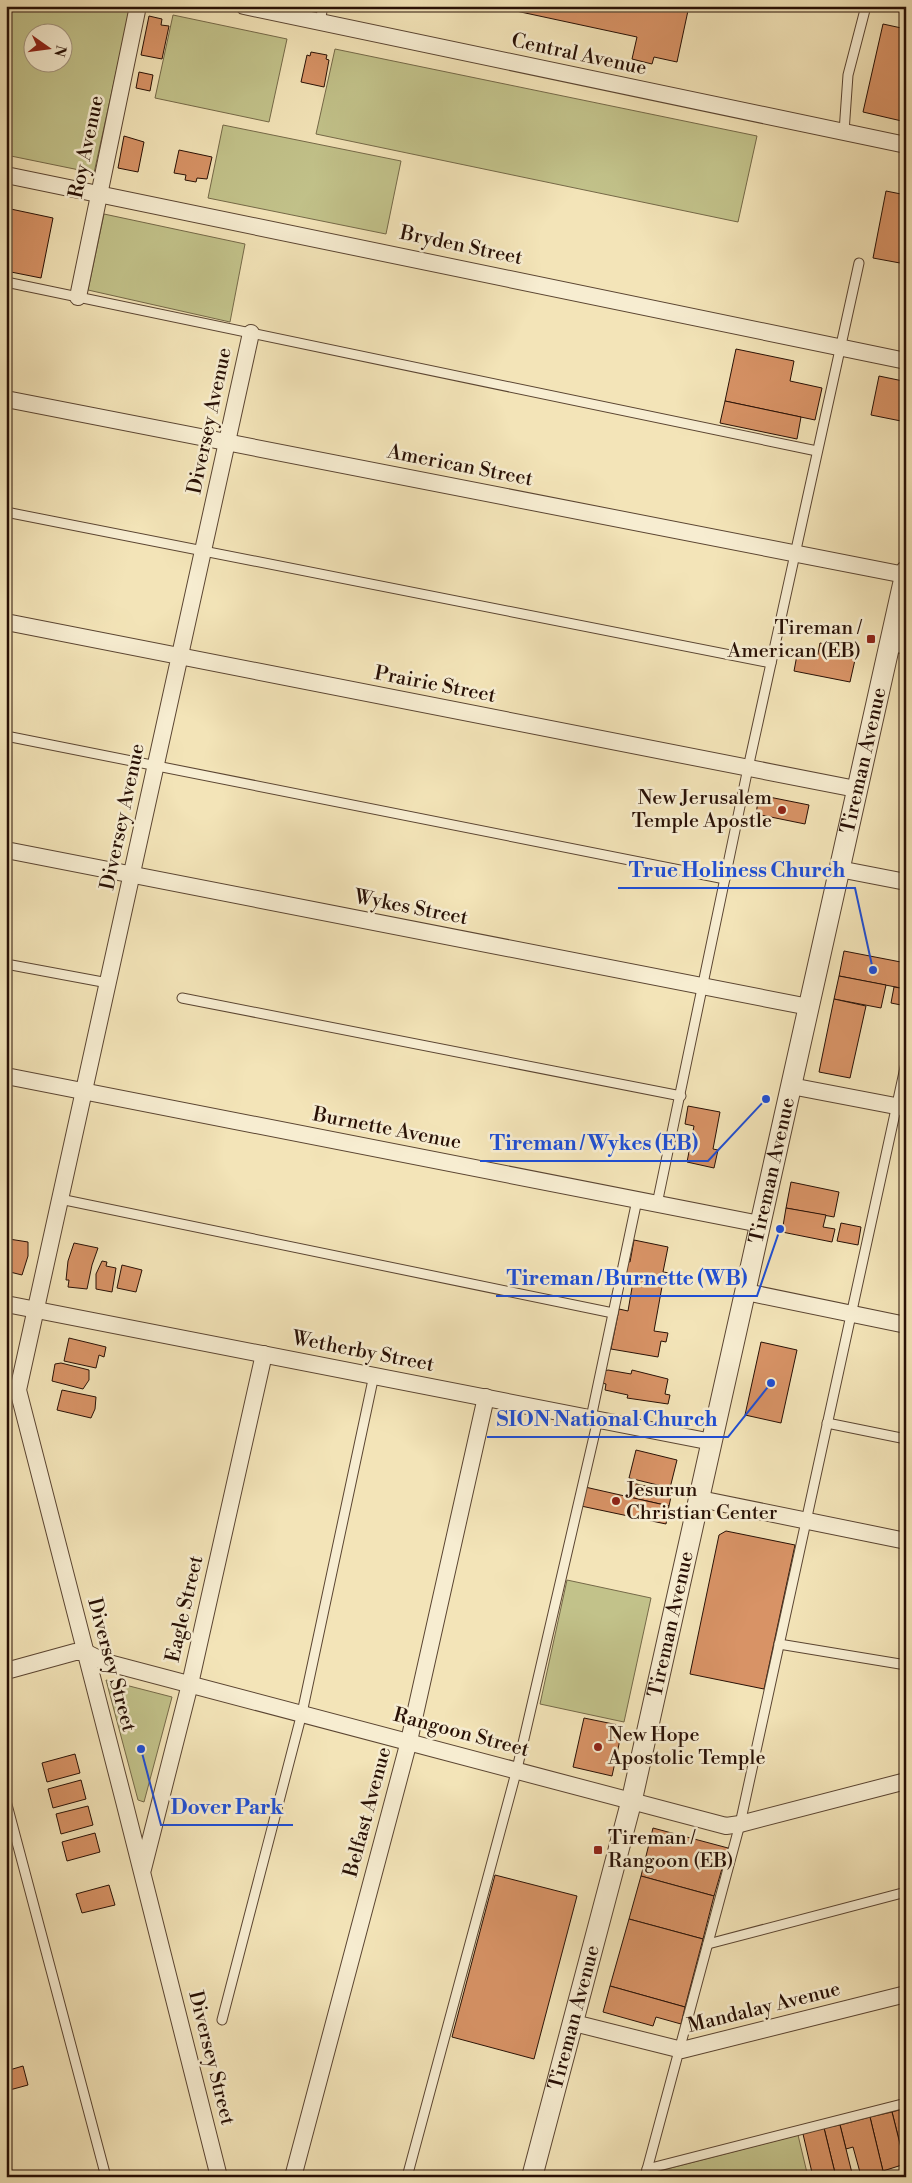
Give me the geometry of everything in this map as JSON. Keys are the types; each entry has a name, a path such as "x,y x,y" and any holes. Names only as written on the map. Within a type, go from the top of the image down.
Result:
{"street":[{"name":"Roy Avenue","path":"78,297 138,6"},
{"name":"Central Avenue","path":"244,6 322,14 906,145"},
{"name":"Bryden Street","path":"6,175 906,360"},
{"name":"Diversey Avenue","path":"36,1309 251,333"},
{"name":"American Street","path":"6,399 796,554 905,573"},
{"name":"Tireman Avenue","path":"532,2177 632,1799 746,1292 856,789 897,644 905,573"},
{"name":"Prairie Street","path":"6,622 856,789"},
{"name":"Wykes Street","path":"6,850 809,1007"},
{"path":"839,869 906,882"},
{"name":"Burnette Avenue","path":"6,1076 760,1224"},
{"path":"791,1086 901,1107"},
{"path":"746,1292 906,1325"},
{"name":"Wetherby Street","path":"6,1304 712,1442"},
{"name":"Diversey Street","path":"36,1309 18,1390 219,2177"},
{"name":"Eagle Street","path":"142,1872 190,1684 264,1354"},
{"name":"Belfast Avenue","path":"293,2177 409,1741 486,1397"},
{"path":"700,1499 906,1541"},
{"path":"6,1670 76,1652 85,1652"},
{"name":"Rangoon Street","path":"85,1652 105,1662 632,1799 726,1826 906,1781"},
{"name":"Mandalay Avenue","path":"574,2023 679,2050 711,2044 906,1994"}],"lane":[{"path":"844,132 848,75 866,6"},
{"path":"657,1204 748,768 859,263"},
{"path":"6,282 817,451"},
{"path":"6,512 203,553 771,663"},
{"path":"6,736 725,879"},
{"path":"6,964 108,983"},
{"path":"182,998 681,1096"},
{"path":"646,2173 740,1824 851,1314 901,1107 906,1064"},
{"path":"60,1199 613,1313"},
{"path":"407,2177 517,1769 595,1418 613,1313 636,1200"},
{"path":"222,2020 302,1713 374,1375"},
{"path":"828,1423 906,1439"},
{"path":"780,1644 906,1665"},
{"path":"6,1801 106,2177"},
{"path":"708,1944 906,1892"},
{"path":"646,2173 906,2103"}],"green space":[{"path":"6,6 116,6 130,9 94,173 6,155"},
{"path":"173,15 287,39 269,122 155,98"},
{"path":"335,49 757,136 738,222 316,134"},
{"path":"223,125 401,161 386,234 208,198"},
{"path":"104,214 245,244 230,322 88,290"},
{"path":"567,1580 651,1598 624,1722 540,1704"},
{"path":"106,1680 172,1697 144,1802 138,1800"},
{"path":"798,2135 808,2177 653,2177 655,2172"}],"building":[{"path":"503,6 689,6 677,62 654,57 652,64 632,59 637,37 502,8"},
{"path":"149,16 162,19 161,25 169,26 162,59 141,55"},
{"path":"883,24 906,29 906,122 863,112"},
{"path":"311,52 327,55 326,59 329,60 324,87 301,82 307,55 310,56"},
{"path":"139,72 153,75 150,91 136,88"},
{"path":"124,136 144,142 138,172 118,168"},
{"path":"179,150 212,157 207,179 197,178 196,182 185,180 186,175 174,173"},
{"path":"886,191 906,195 906,233 900,263 873,258"},
{"path":"6,208 53,218 41,278 6,271"},
{"path":"736,349 794,361 790,381 822,388 815,420 725,401"},
{"path":"879,376 903,381 902,389 906,390 906,422 871,415"},
{"path":"725,401 801,417 797,439 720,423"},
{"path":"820,643 857,651 850,682 794,671 797,655 817,659"},
{"name":"New Jerusalem Temple Apostle","path":"759,795 809,805 805,824 756,814"},
{"path":"844,951 906,963 906,989 839,976"},
{"path":"839,976 886,985 881,1008 834,999"},
{"path":"894,987 906,989 906,1006 891,1003"},
{"path":"834,999 866,1006 850,1078 819,1072"},
{"path":"688,1106 720,1112 713,1149 718,1150 714,1168 687,1162 694,1126 685,1124"},
{"path":"791,1182 839,1192 834,1217 786,1208"},
{"path":"786,1208 826,1215 823,1227 835,1229 832,1242 782,1232"},
{"path":"841,1223 861,1227 858,1245 837,1241"},
{"path":"9,1239 28,1242 28,1256 22,1275 6,1271"},
{"path":"634,1240 668,1247 663,1272 670,1273 669,1282 663,1281 654,1331 668,1333 666,1342 661,1341 658,1357 611,1349 619,1309 628,1311 634,1276 623,1274 626,1261 630,1262"},
{"path":"74,1243 98,1248 87,1289 68,1287 69,1280 66,1280 68,1261"},
{"path":"102,1261 107,1262 106,1266 116,1268 112,1292 96,1289 96,1274"},
{"path":"122,1265 142,1270 136,1292 117,1288"},
{"path":"69,1338 106,1347 104,1357 99,1355 96,1368 64,1361"},
{"path":"761,1342 797,1350 781,1423 745,1415"},
{"path":"61,1363 89,1370 89,1380 83,1389 52,1381 55,1364"},
{"path":"632,1370 668,1379 665,1394 670,1395 668,1404 627,1398 628,1395 605,1390 606,1384 602,1383 605,1371 631,1374"},
{"path":"62,1390 96,1397 95,1409 91,1418 57,1410"},
{"path":"636,1450 677,1460 670,1488 629,1478"},
{"path":"632,1483 672,1492 669,1506 629,1497"},
{"name":"Jesurun Christian Center","path":"585,1487 669,1506 666,1524 581,1506"},
{"path":"726,1531 795,1545 764,1689 690,1674 719,1535"},
{"name":"New Hope Apostolic Temple","path":"584,1718 623,1726 612,1776 573,1767"},
{"path":"75,1754 80,1773 47,1782 42,1763"},
{"path":"81,1780 86,1799 53,1808 48,1789"},
{"path":"88,1806 93,1825 61,1834 56,1814"},
{"path":"653,1828 728,1848 714,1896 641,1876"},
{"path":"95,1833 100,1852 67,1861 62,1842"},
{"path":"495,1875 577,1896 534,2059 452,2037"},
{"path":"641,1876 714,1896 703,1939 629,1919"},
{"path":"109,1885 115,1905 82,1913 76,1894"},
{"path":"629,1919 703,1939 685,2007 610,1986"},
{"path":"610,1986 685,2007 681,2024 656,2017 653,2026 603,2012"},
{"path":"23,2066 28,2085 6,2091 6,2071"},
{"path":"906,2108 906,2164 905,2164 892,2112"},
{"path":"892,2112 905,2164 883,2171 870,2117"},
{"path":"870,2117 883,2171 861,2176 853,2147 846,2149 840,2125"},
{"path":"840,2125 853,2177 836,2177 824,2128"},
{"path":"824,2128 836,2177 813,2177 803,2134"}],"place":[{"name":"Tireman / American (EB)","path":"871,639"},
{"name":"New Jerusalem Temple Apostle","path":"782,810"},
{"name":"True Holiness Church","path":"873,970"},
{"name":"Tireman / Wykes (EB)","path":"766,1099"},
{"name":"Tireman / Burnette (WB)","path":"780,1229"},
{"name":"SION National Church","path":"771,1383"},
{"name":"Jesurun Christian Center","path":"616,1501"},
{"name":"New Hope Apostolic Temple","path":"598,1747"},
{"name":"Dover Park","path":"141,1749"},
{"name":"Tireman / Rangoon (EB)","path":"598,1850"}]}
